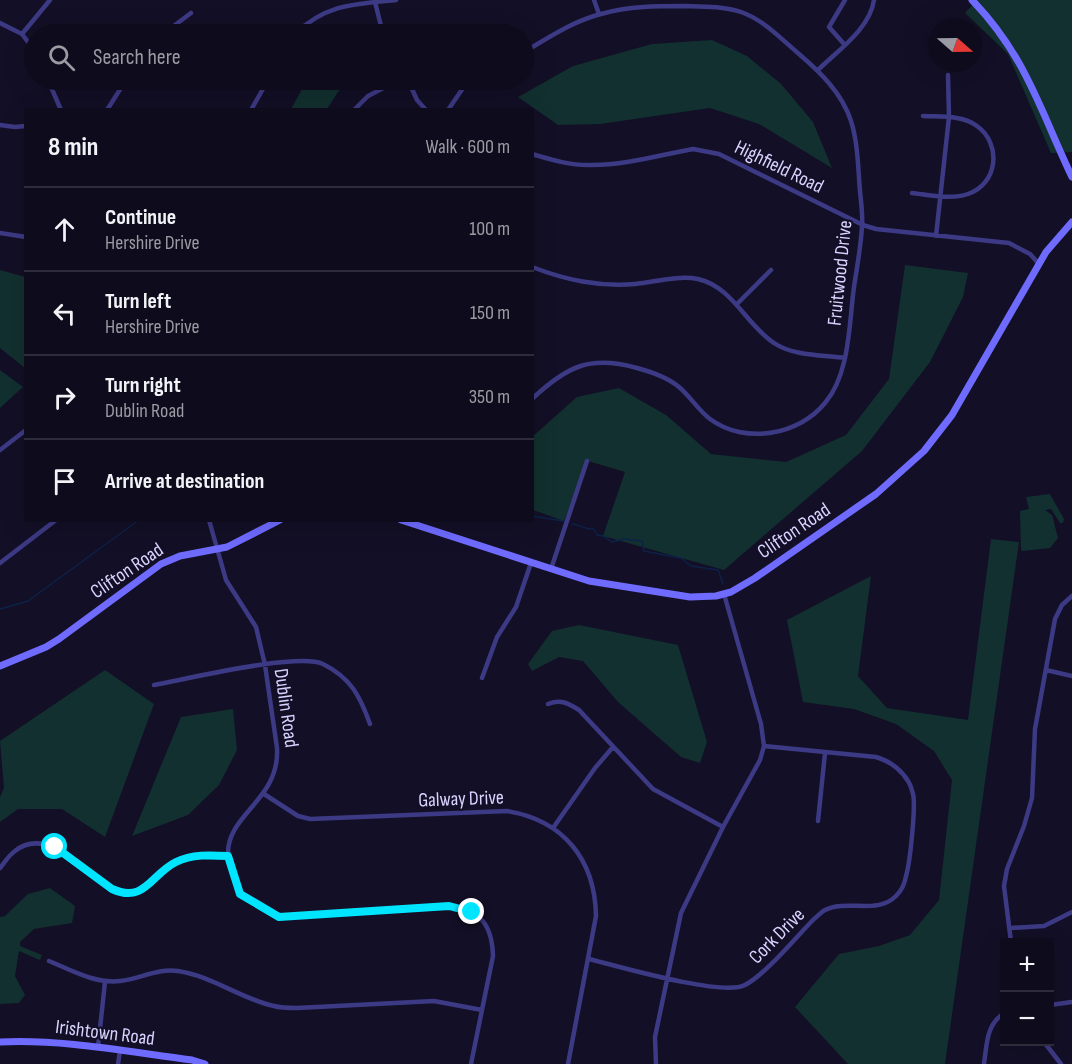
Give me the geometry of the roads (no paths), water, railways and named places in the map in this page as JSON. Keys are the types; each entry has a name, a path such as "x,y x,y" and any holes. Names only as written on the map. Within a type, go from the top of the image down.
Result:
{"main road":[{"path":"972,0 1000,32 1022,66 1072,177"},
{"name":"Clifton Road","path":"407,522 590,581 683,596 705,597 724,594 749,581 852,511 895,479 924,451 952,415 1039,264 1055,240 1072,222"},
{"name":"Clifton Road","path":"1,664 46,647 161,564 180,556 216,550 239,543 276,522"},
{"name":"Irishtown Road","path":"0,1042 23,1041 98,1047 192,1060 205,1064"}],"street":[{"path":"30,24 50,0"},
{"path":"306,24 322,13 341,6 396,0"},
{"path":"594,0 599,14"},
{"path":"844,44 829,27 845,0"},
{"path":"818,70 860,30 873,7 874,0"},
{"path":"375,2 380,24"},
{"name":"Fruitwood Drive","path":"534,46 572,25 599,14 632,7 706,7 734,10 754,18 768,27 818,70 843,102 855,138 863,225 841,377 825,403 801,423 771,433 756,434 723,427 711,419 680,387 668,380 655,373 607,362 580,366 553,379 534,397"},
{"path":"176,24 191,13"},
{"path":"0,23 24,37"},
{"path":"936,236 949,117 948,75"},
{"path":"52,90 60,108"},
{"path":"108,108 120,90"},
{"path":"252,108 262,90"},
{"path":"356,108 368,96 380,90"},
{"path":"412,90 424,108"},
{"path":"449,108 462,90"},
{"path":"912,193 958,196 975,190 991,174 994,163 990,141 977,125 967,120 949,117 923,116"},
{"path":"0,125 24,126"},
{"name":"Highfield Road","path":"534,155 571,164 591,165 612,164 693,149 706,150 719,154 863,225 876,229 1009,243 1029,254 1039,264"},
{"path":"0,233 24,237"},
{"path":"534,268 556,276 593,284 633,284 686,278 699,279 712,284 737,304 764,336 776,344 790,350 845,358"},
{"path":"737,304 771,270"},
{"path":"0,450 24,432"},
{"path":"550,569 587,461"},
{"path":"0,563 53,522"},
{"name":"Dublin Road","path":"209,522 216,550 232,592 247,610 256,627 265,665 278,761 275,775 264,794 236,828 229,843 228,856"},
{"path":"482,678 497,637 516,607 531,563"},
{"path":"656,1064 655,1037 681,914 723,826 760,760 764,747 762,724 724,594"},
{"path":"1011,938 1004,886 1007,869 1032,798 1035,729 1055,619 1062,605 1072,596"},
{"path":"154,685 304,660 322,664 346,679 357,692 370,724"},
{"path":"1046,670 1072,676"},
{"path":"548,704 557,701 568,703 579,711 653,789 723,826"},
{"path":"553,828 595,768 613,747"},
{"name":"Cork Drive","path":"589,959 715,987 732,989 743,987 755,979 825,910 837,907 873,906 886,903 896,896 907,875 914,807 913,793 908,781 900,771 888,761 876,757 764,747"},
{"path":"818,822 825,753"},
{"name":"Galway Drive","path":"264,794 298,816 310,819 507,811 524,814 553,828 566,838 586,864 596,897 596,916 589,959 568,1064"},
{"path":"0,868 20,848 35,843 45,843 59,849 112,889 122,893 132,893 144,889 166,868 187,858 228,856 240,894 279,917 449,906 472,912 488,929 493,956 471,1064"},
{"path":"1010,928 1044,926 1072,912"},
{"path":"50,961 105,982 126,980 162,971 178,971 275,1007 297,1008 434,1001 482,1010"},
{"path":"98,1047 105,982"},
{"path":"1054,1004 1072,1002"},
{"path":"984,1064 989,1032 995,1019 1000,1016"},
{"path":"1048,1046 1061,1064"},
{"path":"118,1064 120,1051"}],"waterway":[{"path":"534,516 564,521"},
{"path":"0,609 28,601 136,522"},
{"path":"572,524 594,529 597,535 612,542 624,539 642,541 644,551 681,558 691,566 718,570 723,584"}]}
